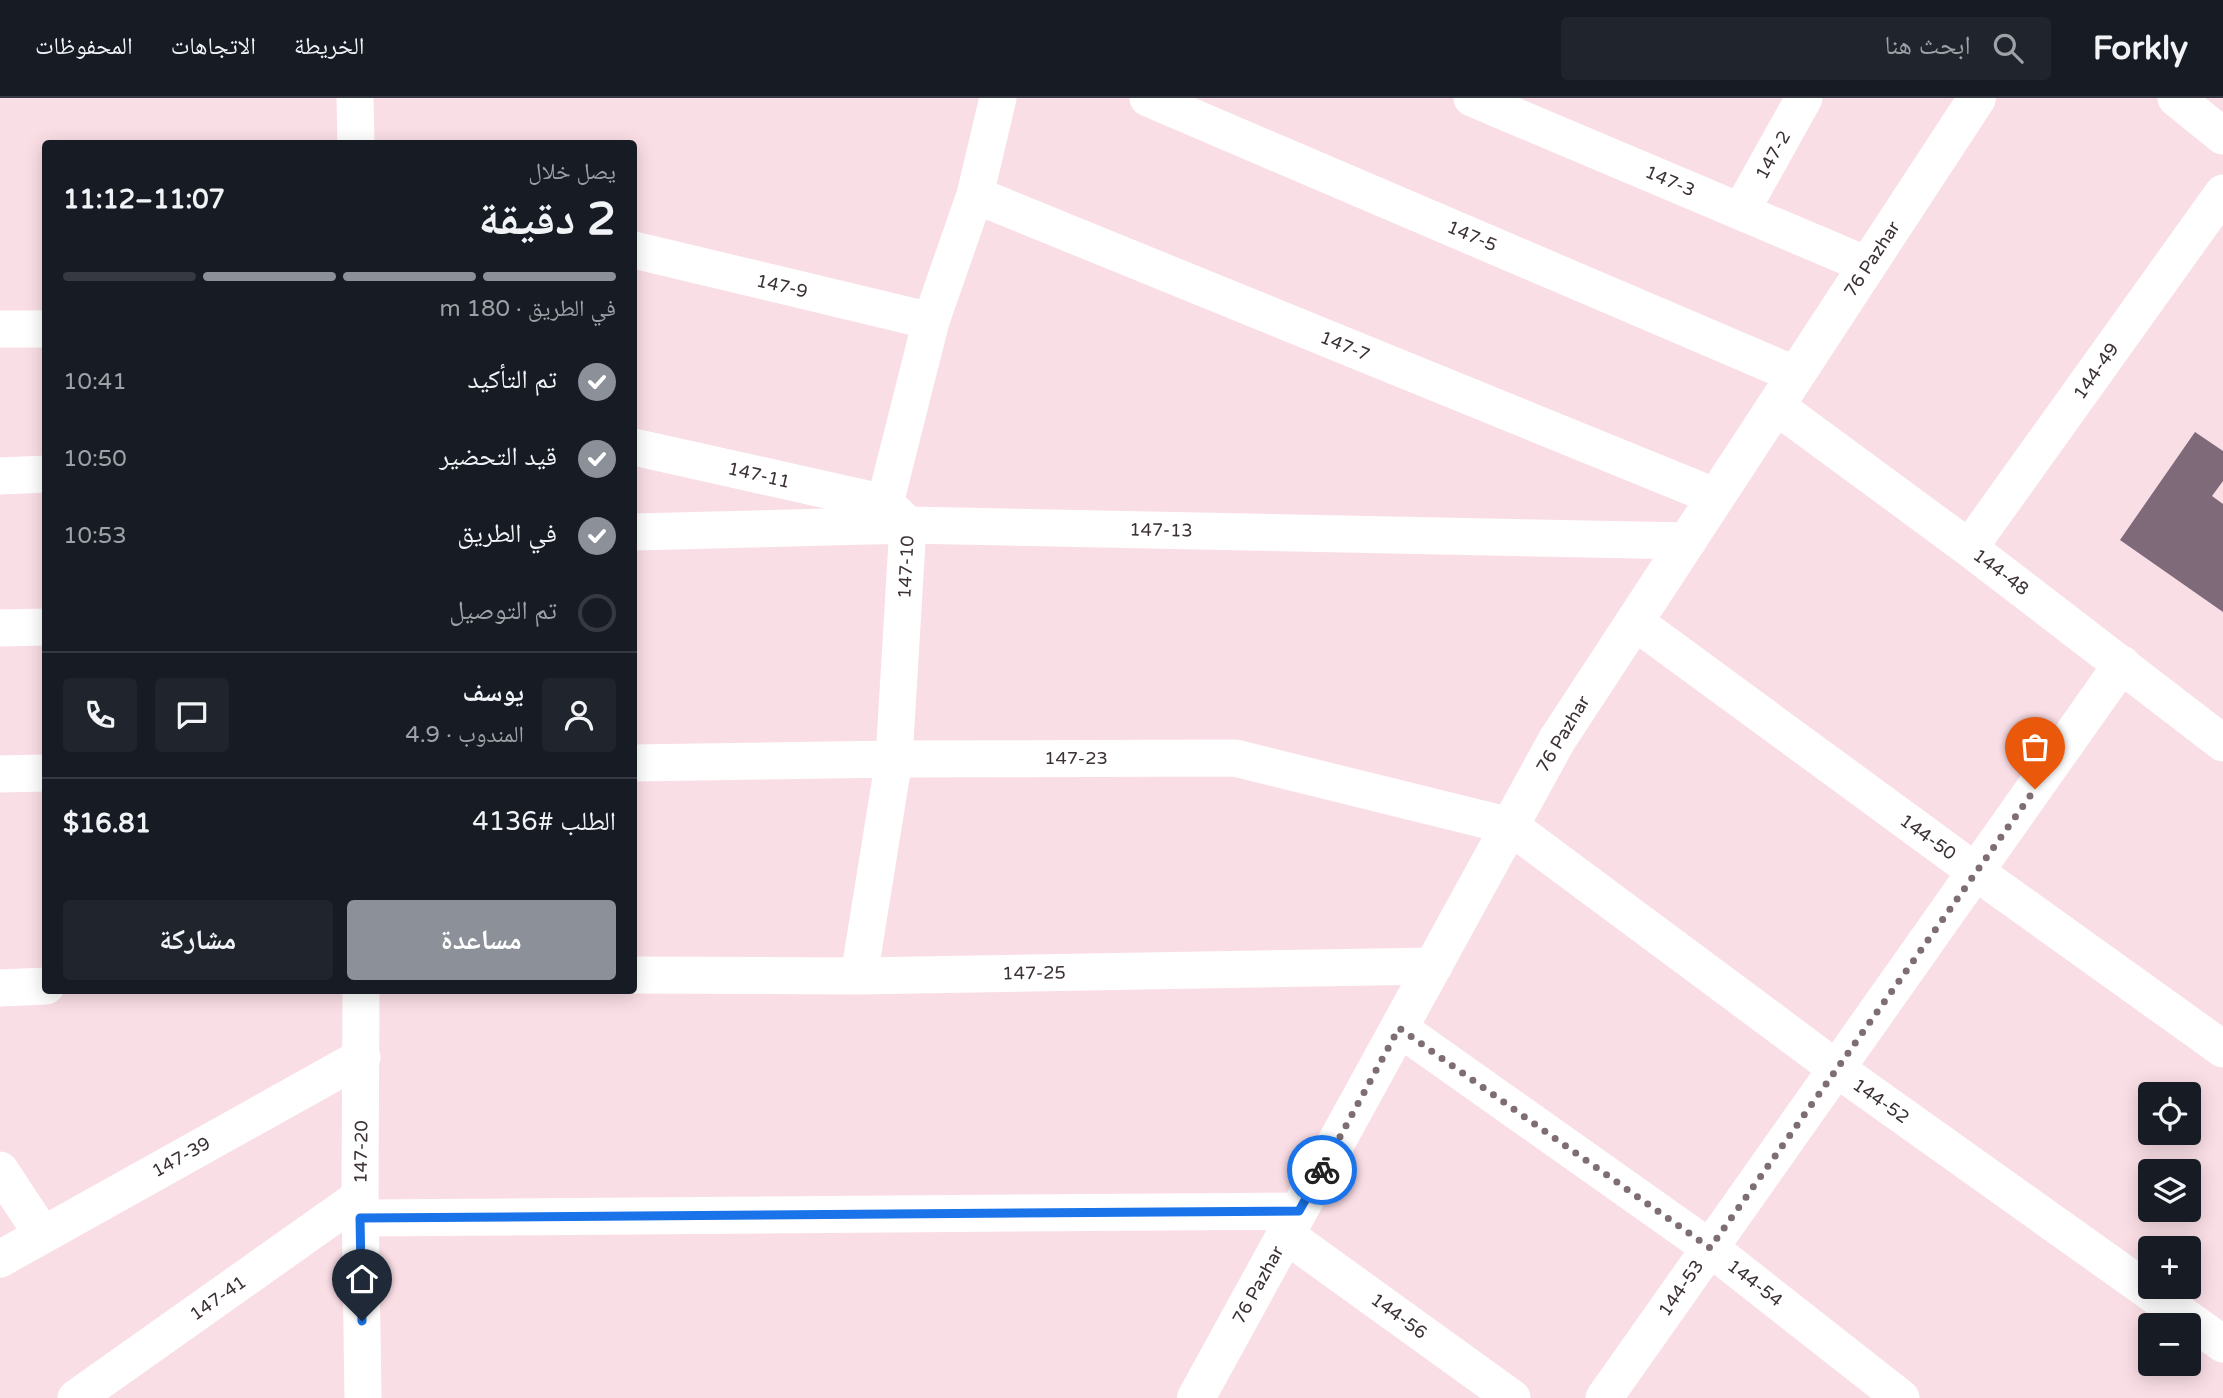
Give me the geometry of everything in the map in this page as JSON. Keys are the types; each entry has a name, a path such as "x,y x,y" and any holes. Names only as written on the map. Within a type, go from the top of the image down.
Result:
{"street":[{"path":"355,98 356,140"},
{"name":"147-10","path":"859,976 894,758 897,514 931,321 975,195 998,98"},
{"name":"147-5","path":"1148,98 1786,390"},
{"name":"147-3","path":"1472,98 1867,265"},
{"name":"147-2","path":"1741,211 1804,98"},
{"name":"76 Pazhar","path":"1196,1398 1557,740 1977,98"},
{"path":"2176,98 2223,136"},
{"name":"144-49","path":"1969,548 2223,193"},
{"name":"147-7","path":"975,195 1716,497"},
{"name":"147-9","path":"637,251 931,321"},
{"path":"0,329 42,329"},
{"name":"144-48","path":"1786,390 1969,548 2223,743"},
{"name":"147-11","path":"637,448 897,514"},
{"path":"0,476 42,474"},
{"name":"147-13","path":"637,532 897,514 1688,541"},
{"name":"144-50","path":"1635,622 2223,1049"},
{"path":"0,628 42,626"},
{"name":"144-53","path":"1604,1398 2122,664"},
{"name":"147-23","path":"637,763 894,758 1236,758 1510,826"},
{"path":"0,774 42,773"},
{"name":"144-52","path":"1510,826 1837,1069 2223,1344"},
{"name":"147-25","path":"637,975 859,976 1434,967"},
{"path":"0,988 42,986"},
{"name":"147-20","path":"361,994 363,1398"},
{"name":"144-54","path":"1399,1028 1710,1248 1901,1398"},
{"name":"147-39","path":"0,1259 362,1057"},
{"path":"0,1170 42,1234"},
{"path":"360,1208 1292,1223"},
{"name":"147-41","path":"76,1398 360,1208"},
{"name":"144-56","path":"1292,1223 1513,1398"}],"building":[{"path":"2195,432 2223,451 2223,481 2212,496 2223,504 2223,612 2120,540"}],"way so far":[{"path":"1322,1170 1399,1028 1710,1248 2035,789"}],"route":[{"path":"362,1321 360,1218 1299,1211 1322,1170"}]}
